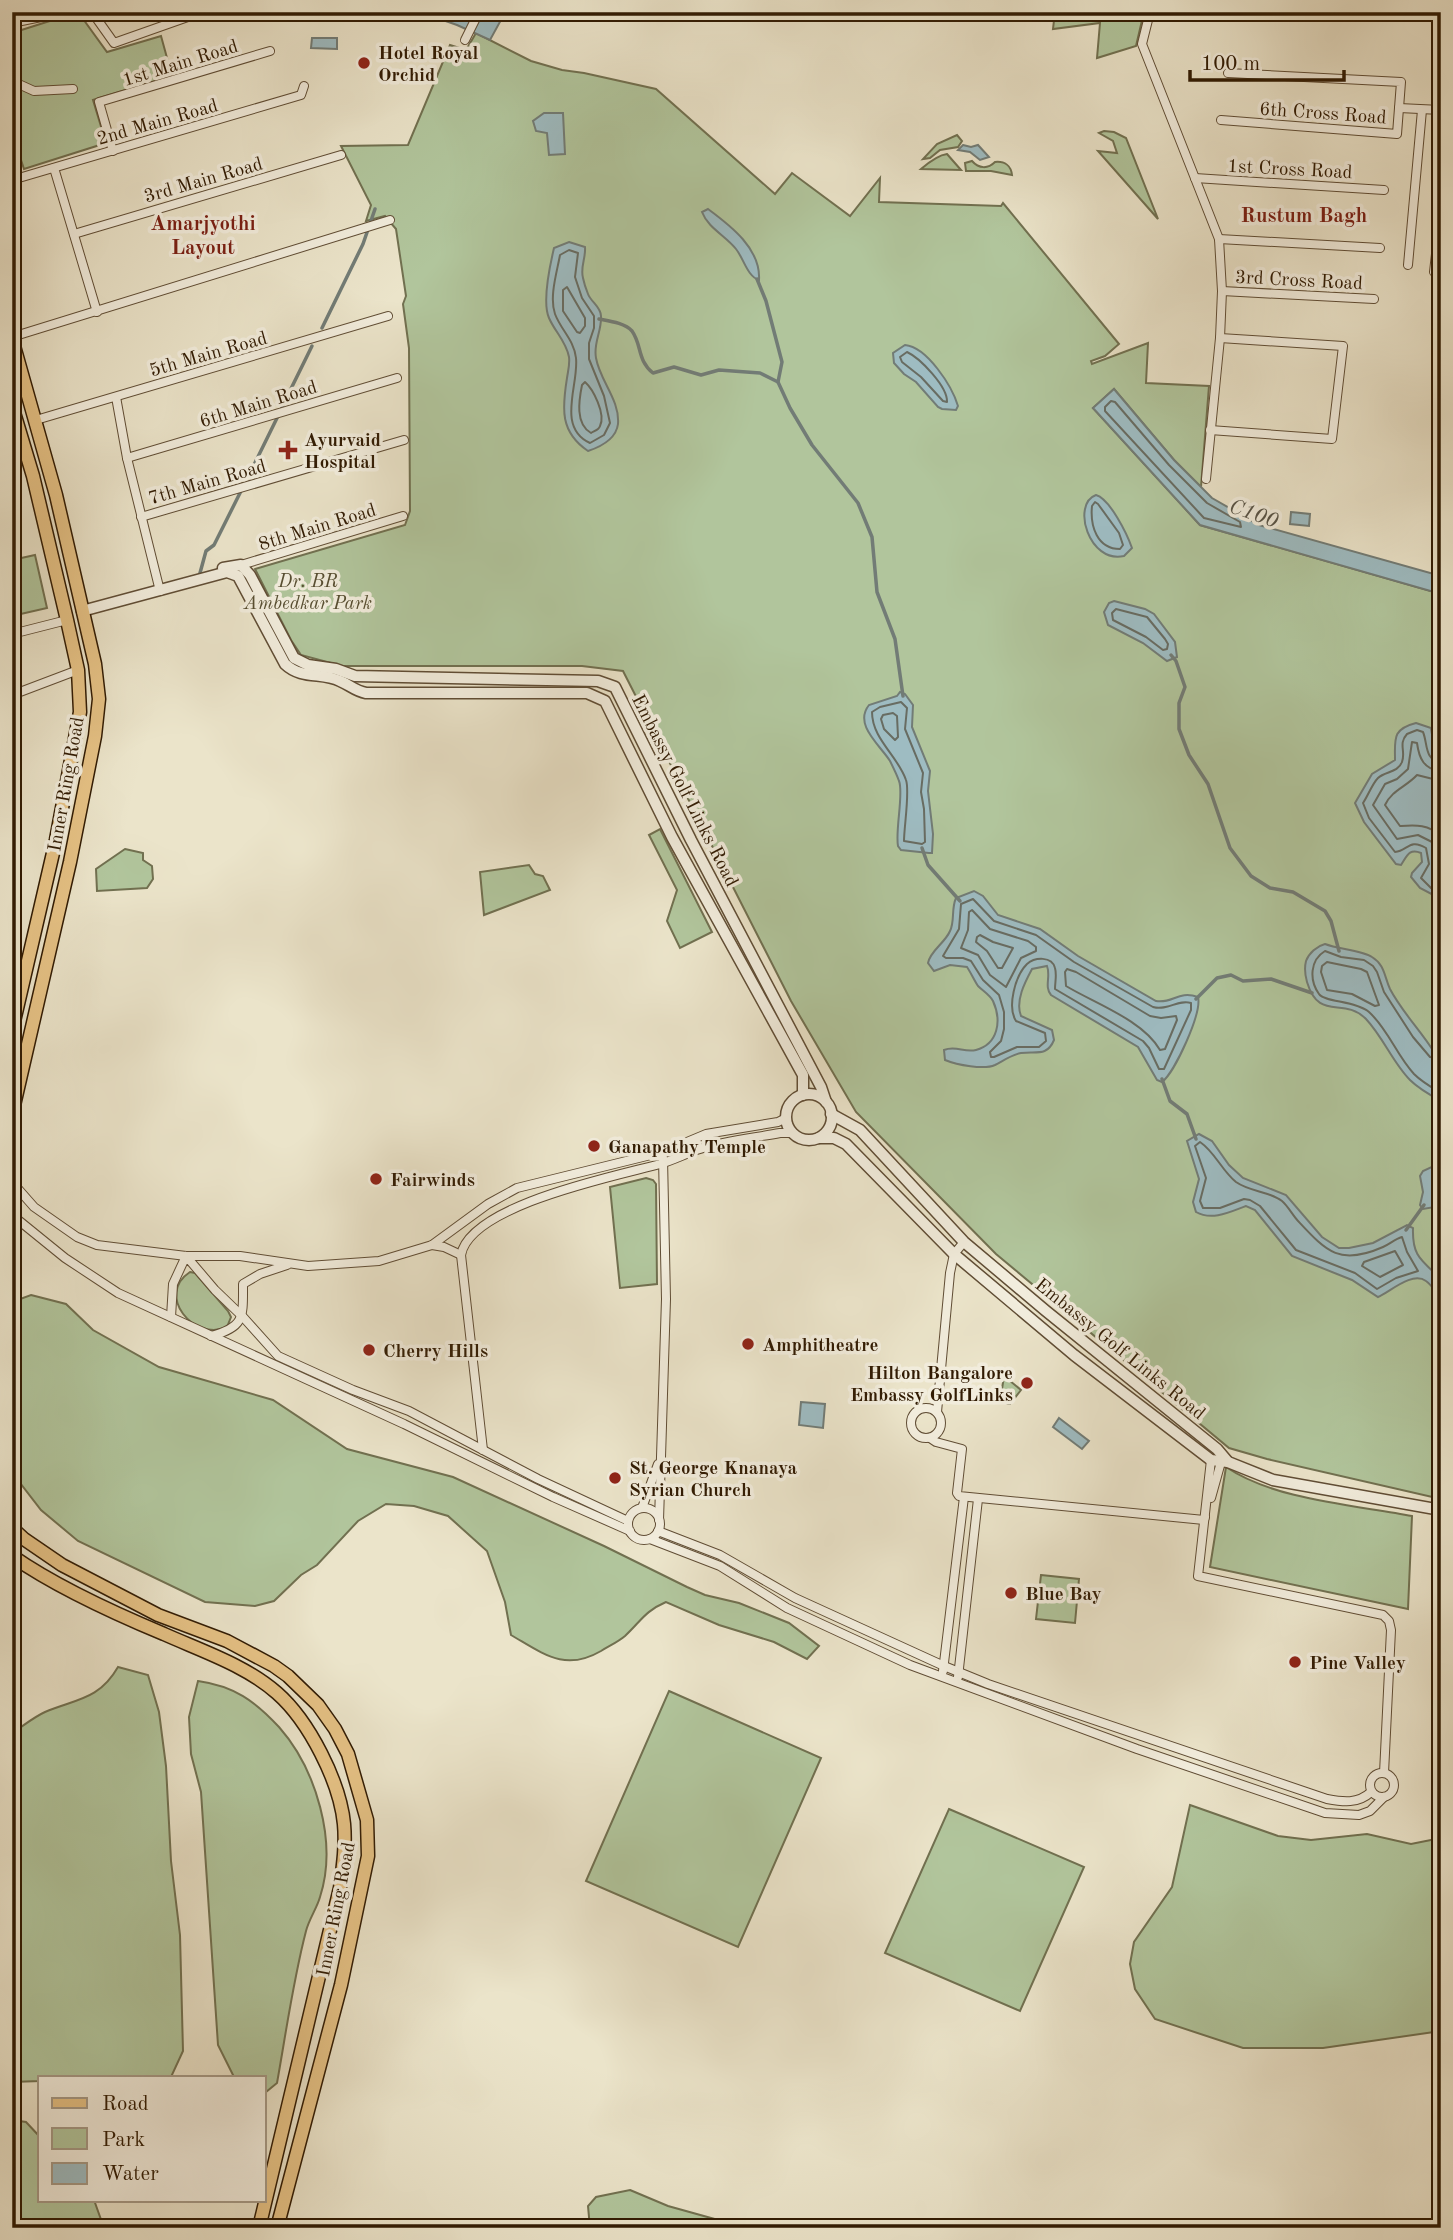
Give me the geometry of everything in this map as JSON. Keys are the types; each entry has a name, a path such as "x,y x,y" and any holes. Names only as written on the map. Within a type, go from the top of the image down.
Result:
{"main road":[{"name":"Inner Ring Road","path":"12,338 36,420 96,664 99,699 95,736 71,862 12,1114"},
{"name":"Inner Ring Road","path":"12,406 33,476 68,620 78,670 80,712 56,840 17,990 12,1030"},
{"name":"Inner Ring Road","path":"12,1528 40,1551 74,1571 158,1615 226,1642 274,1666 318,1705 348,1754 369,1831 368,1856 341,1985 277,2228"},
{"name":"Inner Ring Road","path":"12,1556 42,1575 152,1630 220,1658 267,1685 295,1710 327,1765 344,1821 345,1857 266,2200"},
{"path":"294,2087 312,2092"},
{"name":"Inner Ring Road","path":"259,2228 265,2202"}],"street":[{"path":"12,23 41,17 44,12"},
{"path":"92,12 114,43 202,12"},
{"path":"465,40 479,12"},
{"path":"1150,12 1142,44 1219,239 1222,291 1220,338 1206,479"},
{"name":"1st Main Road","path":"113,150 99,102 270,51"},
{"path":"1228,73 1401,82 1399,108 1441,110"},
{"path":"12,81 34,91 73,89"},
{"name":"2nd Main Road","path":"12,180 300,95 304,86"},
{"name":"6th Cross Road","path":"1221,120 1397,134 1399,108"},
{"path":"1408,265 1422,110"},
{"name":"3rd Main Road","path":"74,234 341,155"},
{"path":"54,168 97,312"},
{"name":"1st Cross Road","path":"1195,178 1384,190"},
{"path":"1434,272 1441,209"},
{"path":"12,338 390,220"},
{"path":"1219,239 1380,248"},
{"name":"3rd Cross Road","path":"1222,291 1374,299"},
{"name":"5th Main Road","path":"36,420 388,316"},
{"path":"1210,430 1332,439 1343,346 1220,338"},
{"name":"6th Main Road","path":"127,458 397,378"},
{"path":"116,397 127,458 160,591"},
{"name":"7th Main Road","path":"141,517 404,440"},
{"name":"8th Main Road","path":"237,569 403,516"},
{"path":"82,611 206,579 226,566 237,569"},
{"name":"Embassy Golf Links Road","path":"237,569 250,575 294,658 307,665 355,676 598,681 615,687 691,840 821,1087 826,1102"},
{"path":"12,634 68,620"},
{"path":"12,695 78,670"},
{"name":"Embassy Golf Links Road","path":"337,674 357,692 366,693 587,693 605,701 672,837 803,1075 803,1095"},
{"path":"792,1133 786,1118 790,1104 803,1095 816,1096 826,1102 831,1114 829,1128 819,1138"},
{"name":"Embassy Golf Links Road","path":"831,1114 859,1130 964,1242 1217,1449 1220,1461 1273,1480 1441,1510"},
{"path":"12,1182 34,1207 83,1241 97,1245 186,1256 240,1256 290,1265 379,1261 432,1245 470,1216 517,1188 663,1152 706,1135 778,1122 786,1118"},
{"path":"483,1450 461,1255 462,1246 475,1232 532,1199 663,1163 702,1148 792,1133 805,1140 834,1138 846,1144 954,1254 1065,1347 1220,1461"},
{"path":"650,1539 658,1531 659,1520 666,1300 663,1152"},
{"path":"12,1215 65,1258 118,1293 404,1424 553,1497 630,1531 638,1539 650,1539 720,1566 787,1608 941,1677 1137,1749 1325,1813 1359,1815 1370,1811 1391,1794 1394,1783 1391,1776 1376,1774 1370,1780 1371,1792 1377,1797 1384,1797"},
{"path":"930,1438 936,1435 942,1424 937,1412 954,1254 964,1242"},
{"path":"432,1245 461,1255"},
{"path":"186,1256 278,1356 353,1390 409,1411 587,1503 628,1521"},
{"path":"172,1317 173,1284 186,1256"},
{"path":"210,1336 232,1330 243,1317 243,1284 260,1274 290,1265"},
{"path":"1065,1347 1074,1334"},
{"path":"937,1412 926,1407 919,1409 911,1418 912,1430 936,1443 962,1449 957,1493 964,1497 1204,1520"},
{"path":"1217,1449 1220,1461 1204,1520 1198,1576 1387,1618 1391,1630 1384,1773"},
{"path":"642,1508 660,1458"},
{"path":"941,1677 964,1497"},
{"path":"956,1683 978,1499"},
{"path":"630,1531 628,1521 633,1512 642,1508 652,1511 659,1520"},
{"path":"658,1531 720,1555 795,1598 944,1667 1114,1728 1327,1799 1353,1801 1362,1799 1371,1792"}],"green space":[{"path":"78,12 107,52 161,36 172,76 93,100 106,143 24,169 12,133 12,33"},
{"path":"1055,12 1144,12 1136,46 1097,58 1100,23 1053,29"},
{"name":"Dr. BR Ambedkar Park","path":"476,33 531,61 656,89 775,194 792,173 850,216 880,178 879,202 1001,206 1003,203 1119,344 1105,356 1091,361 1092,364 1148,343 1146,383 1209,386 1201,487 1174,460 1114,389 1093,408 1200,525 1441,594 1441,1499 1229,1448 996,1254 856,1112 791,1001 623,671 582,666 342,666 301,655 291,640 255,569 405,525 410,511 409,348 403,304 406,296 396,229 385,216 366,221 371,205 341,146 408,145 450,45 466,50"},
{"path":"1104,131 1126,138 1158,219 1098,151 1117,153 1113,141 1099,133"},
{"path":"957,135 962,141 958,147 940,150 930,158 923,159 937,144"},
{"path":"947,154 961,170 921,169 937,158"},
{"path":"972,161 984,167 995,162 1005,163 1012,175 991,171 966,171 965,163"},
{"path":"35,555 47,608 12,616 12,560"},
{"path":"660,829 712,932 680,948 667,921 677,890 649,835"},
{"path":"125,849 143,853 143,860 152,866 153,879 147,888 97,891 96,869"},
{"path":"529,865 535,874 543,876 550,890 484,915 480,872"},
{"path":"646,1178 656,1184 657,1284 620,1288 610,1187"},
{"path":"190,1272 195,1273 228,1311 231,1317 227,1327 214,1330 202,1328 183,1314 176,1292 180,1282"},
{"path":"31,1295 66,1304 93,1330 159,1367 273,1400 347,1449 453,1477 705,1595 739,1603 789,1623 819,1646 807,1659 774,1642 719,1625 666,1602 648,1613 622,1638 601,1651 576,1660 555,1658 511,1635 505,1602 487,1551 448,1516 414,1506 386,1504 358,1521 317,1565 301,1575 274,1601 255,1606 205,1602 78,1541 41,1510 14,1475 12,1312 20,1299"},
{"path":"1004,1376 1021,1390 1010,1404 1000,1402"},
{"path":"1226,1467 1246,1478 1291,1494 1412,1516 1408,1609 1210,1567"},
{"path":"1041,1575 1079,1579 1075,1623 1036,1619"},
{"path":"118,1667 148,1675 159,1712 180,1935 183,2051 171,2076 38,2076 38,2081 12,2082 12,1733 45,1712 95,1692 111,1678"},
{"path":"198,1681 233,1691 261,1710 279,1727 304,1764 320,1807 325,1830 325,1876 301,1950 277,2083 266,2092 266,2076 234,2076 218,2045 201,1792 191,1754 189,1717"},
{"path":"669,1691 821,1758 738,1947 586,1881"},
{"path":"1190,1805 1278,1836 1311,1840 1367,1834 1411,1844 1441,1838 1441,2031 1323,2048 1243,2048 1155,2019 1135,1989 1130,1964 1134,1942 1172,1887"},
{"path":"949,1809 1084,1867 1020,2011 885,1953"},
{"path":"12,2120 26,2122 38,2135 38,2202 95,2202 104,2228 12,2228"},
{"path":"630,2190 668,2206 747,2228 590,2228 588,2206 596,2197"}],"water":[{"path":"420,12 487,12 501,20 490,40"},
{"path":"312,38 337,38 337,49 311,48"},
{"path":"544,113 563,113 565,154 549,155 547,133 536,131 533,121"},
{"path":"963,145 978,145 989,157 980,160 970,152 958,150"},
{"path":"708,209 735,231 750,248 755,258 759,280 749,271 736,249 705,218 702,212"},
{"path":"569,242 585,247 583,280 601,316 596,358 618,415 617,430 611,439 588,451 572,436 565,419 564,400 569,357 549,318 546,303 554,248"},
{"path":"905,345 913,347 930,360 955,398 958,406 956,410 938,407 916,382 894,363 893,353"},
{"path":"1114,389 1174,460 1212,498 1259,525 1441,576 1441,594 1200,525 1093,408"},
{"path":"1096,495 1107,503 1126,534 1132,548 1124,556 1112,556 1093,543 1085,520 1085,509"},
{"path":"1291,512 1310,514 1309,526 1290,524"},
{"path":"1114,601 1154,614 1175,642 1177,657 1167,661 1143,643 1108,625 1104,612 1109,603"},
{"path":"900,692 905,694 913,705 912,727 930,771 928,791 933,834 932,853 901,850 898,846 901,794 899,781 890,761 870,735 864,720 869,705 897,696"},
{"path":"1416,723 1431,728 1435,753 1441,756 1441,899 1420,888 1411,877 1422,862 1421,853 1411,852 1401,865 1396,864 1364,822 1355,803 1372,774 1395,760 1395,741 1399,732"},
{"path":"974,891 983,896 998,915 1040,929 1078,956 1156,1001 1167,1001 1185,995 1198,997 1196,1016 1186,1042 1174,1067 1162,1082 1157,1080 1138,1047 1051,995 1047,966 1032,969 1022,992 1019,1010 1021,1016 1052,1030 1054,1040 1048,1049 1017,1054 995,1065 984,1067 945,1060 944,1050 976,1050 989,1043 996,1031 997,1016 993,1001 978,986 967,967 950,965 934,971 928,963 950,931 956,898"},
{"path":"1325,944 1368,955 1379,964 1400,1006 1434,1052 1441,1052 1441,1101 1410,1080 1366,1019 1349,1009 1325,1005 1312,994 1306,977 1306,961 1314,950"},
{"path":"1199,1134 1212,1141 1229,1165 1243,1178 1286,1195 1322,1237 1339,1248 1373,1243 1407,1225 1413,1228 1416,1251 1440,1278 1441,1299 1426,1281 1420,1279 1401,1283 1378,1297 1352,1280 1292,1256 1255,1210 1246,1206 1215,1216 1196,1212 1193,1202 1199,1179 1187,1141"},
{"path":"1441,1165 1441,1206 1423,1209 1420,1205 1423,1192 1420,1176 1423,1171"},
{"path":"801,1402 825,1404 823,1428 799,1425"},
{"path":"1059,1418 1089,1441 1082,1449 1053,1427"}],"waterway":[{"path":"322,328 363,244 375,209"},
{"path":"757,279 766,301 782,362 778,382"},
{"path":"599,319 629,328 644,363 653,373 674,367 701,375 719,370 760,373 778,382 812,445 858,503 872,537 877,592 895,639 903,696"},
{"path":"281,409 312,346"},
{"path":"251,471 278,416"},
{"path":"200,573 206,551 214,545 242,489"},
{"path":"1171,655 1176,661 1185,687 1179,703 1179,729 1189,755 1208,784 1230,848 1251,876 1270,888 1293,892 1325,911 1331,921 1339,951"},
{"path":"922,848 928,865 960,901"},
{"path":"1196,999 1217,978 1231,975 1243,981 1271,979 1312,993"},
{"path":"1162,1079 1170,1101 1187,1114 1196,1139"},
{"path":"1406,1230 1424,1205"}],"place":[{"name":"Hotel Royal Orchid","path":"364,63"},
{"name":"Ayurvaid Hospital","path":"288,450"},
{"name":"Ganapathy Temple","path":"594,1146"},
{"name":"Fairwinds","path":"376,1179"},
{"name":"Amphitheatre","path":"748,1344"},
{"name":"Cherry Hills","path":"369,1350"},
{"name":"Hilton Bangalore Embassy GolfLinks","path":"1027,1383"},
{"name":"St. George Knanaya Syrian Church","path":"615,1478"},
{"name":"Blue Bay","path":"1011,1593"},
{"name":"Pine Valley","path":"1295,1662"}],"district":[{"name":"Rustum Bagh","path":"1304,215"},
{"name":"Amarjyothi Layout","path":"203,235"}],"water label":[{"name":"C100","path":"1254,513"}]}
